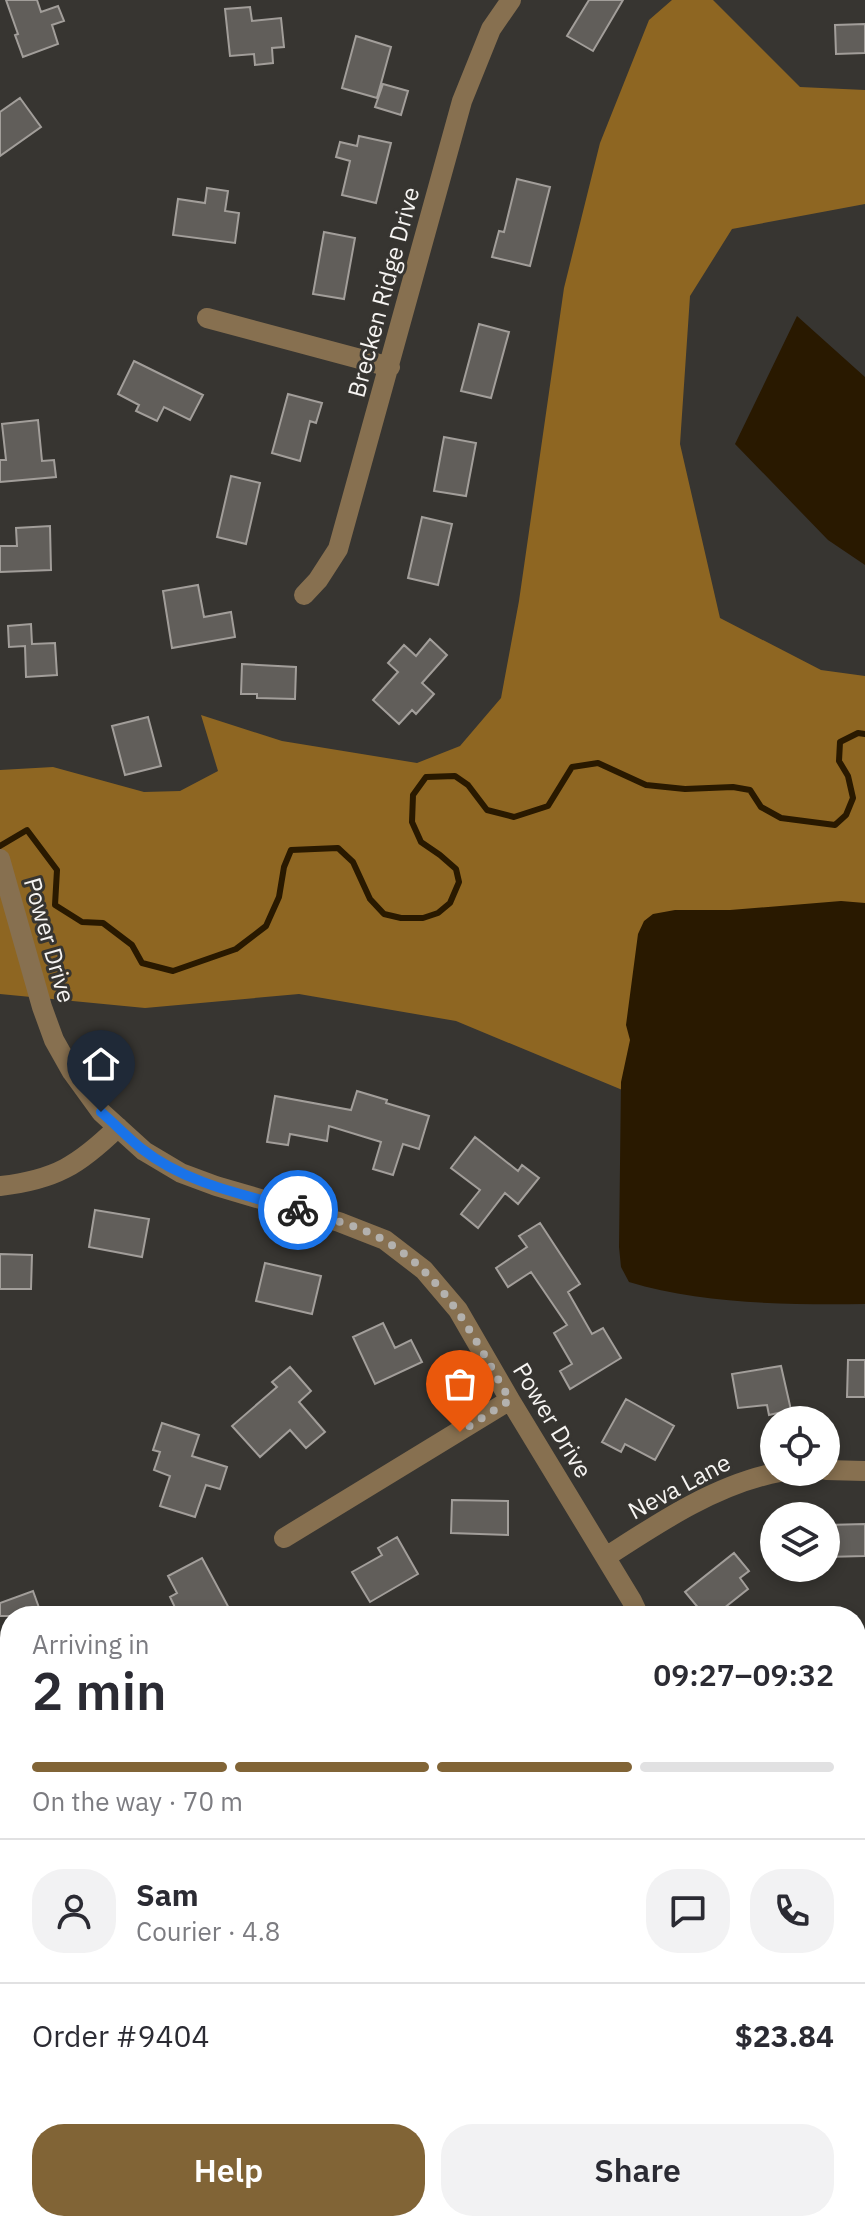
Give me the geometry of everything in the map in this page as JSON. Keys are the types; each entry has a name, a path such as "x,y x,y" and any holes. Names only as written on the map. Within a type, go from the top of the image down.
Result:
{"street":[{"name":"Brecken Ridge Drive","path":"304,595 338,549 462,101 491,29 511,0"},
{"path":"207,318 390,367"},
{"name":"Power Drive","path":"0,859 54,1040 101,1112 144,1151 181,1173 339,1222 385,1240 424,1270 458,1310 634,1606"},
{"path":"0,1186 25,1183 61,1172 92,1153 118,1127"},
{"path":"284,1538 510,1400"},
{"path":"840,1470 865,1471"},
{"name":"Neva Lane","path":"606,1557 728,1486 760,1475"}],"shaded area":[{"path":"672,0 713,0 800,87 865,90 865,204 732,229 690,296 680,444 720,618 821,670 865,676 865,1139 685,1116 456,1021 299,994 145,1008 0,994 0,770 53,767 144,792 180,791 218,771 201,715 282,741 417,763 460,746 501,698 519,601 564,288 600,143 649,20"},
{"path":"797,316 865,377 865,565 828,540 735,444"},
{"path":"841,901 865,903 865,1304 715,1299 629,1282 621,1267 619,1247 621,1082 630,1040 626,1025 638,934 644,921 653,914 675,910 730,910"}],"building":[{"path":"6,0 37,0 41,12 58,6 64,21 52,25 58,44 23,57"},
{"path":"589,0 623,0 593,51 567,36"},
{"path":"250,7 252,21 281,18 284,47 272,48 273,63 255,65 254,54 230,56 225,9"},
{"path":"865,24 865,53 836,54 835,25"},
{"path":"356,36 391,47 377,98 342,88"},
{"path":"383,84 408,91 401,115 375,107"},
{"path":"20,98 41,127 0,156 0,112"},
{"path":"359,136 391,143 376,203 342,195 350,161 336,157 340,142 357,146"},
{"path":"517,179 550,187 530,266 492,257 499,231 504,232"},
{"path":"207,188 228,191 225,211 239,213 235,243 173,235 178,199 205,203"},
{"path":"324,232 355,238 344,299 313,294"},
{"path":"479,324 509,332 491,398 461,391"},
{"path":"134,361 203,395 190,420 164,407 157,421 136,411 139,405 118,394"},
{"path":"288,394 322,403 316,423 310,421 300,461 272,453"},
{"path":"38,420 42,461 54,460 56,477 0,482 0,460 6,460 2,424"},
{"path":"444,437 476,443 466,496 434,491"},
{"path":"231,476 260,483 246,544 217,537"},
{"path":"422,517 452,524 438,585 408,578"},
{"path":"50,526 51,570 0,572 0,546 17,546 16,528"},
{"path":"198,585 204,617 231,612 235,637 172,648 163,591"},
{"path":"31,624 32,644 55,643 57,675 26,677 25,646 9,647 8,626"},
{"path":"430,639 447,655 422,683 434,694 416,714 412,710 399,724 373,700 398,672 388,663 404,645 416,656"},
{"path":"242,664 296,667 295,699 257,698 257,694 241,694"},
{"path":"148,717 161,766 125,775 112,726"},
{"path":"357,1091 429,1116 419,1149 403,1144 393,1175 373,1169 381,1142 329,1126 327,1141 290,1134 288,1145 267,1142 275,1096 351,1110"},
{"path":"475,1137 518,1171 522,1165 539,1178 518,1204 505,1193 478,1228 461,1214 480,1190 451,1168"},
{"path":"95,1210 149,1219 142,1257 89,1247"},
{"path":"540,1223 580,1284 568,1292 592,1334 603,1328 621,1358 570,1389 560,1371 572,1364 554,1333 567,1325 531,1272 508,1287 496,1268 527,1247 519,1236"},
{"path":"0,1254 32,1255 31,1289 0,1289"},
{"path":"265,1263 321,1276 312,1314 256,1301"},
{"path":"383,1323 395,1348 411,1340 422,1362 375,1384 353,1337"},
{"path":"848,1360 865,1360 865,1397 847,1397"},
{"path":"781,1366 790,1406 738,1408 732,1374"},
{"path":"290,1367 311,1391 299,1402 325,1432 306,1448 290,1430 260,1457 232,1426 277,1387 272,1382"},
{"path":"626,1399 674,1426 655,1460 625,1444 621,1452 602,1442"},
{"path":"162,1423 199,1435 192,1456 227,1467 220,1489 206,1485 195,1517 160,1506 170,1476 154,1470 160,1452 153,1450"},
{"path":"452,1500 508,1501 508,1535 451,1533"},
{"path":"865,1524 865,1556 840,1557 840,1525"},
{"path":"397,1537 418,1574 370,1602 352,1572 382,1555 378,1548"},
{"path":"734,1553 749,1571 740,1578 748,1589 727,1606 697,1606 685,1592"},
{"path":"202,1558 228,1606 174,1606 170,1597 177,1593 168,1576"},
{"path":"33,1591 38,1606 0,1606 0,1603"}],"waterway":[{"path":"0,846 27,830 57,870 55,905 82,922 103,923 132,945 142,963 173,971 236,949 266,926 279,897 284,867 291,850 338,848 353,862 370,899 384,914 423,918 438,913 450,903 459,882 456,869 421,842 412,822 413,795 426,777 455,776 468,785 487,810 514,817 548,806 572,767 598,763 646,785 750,790 761,807 781,818 835,825 846,815 853,798 848,776 839,761 840,742 858,733 865,734"}],"way so far":[{"path":"298,1210 385,1240 424,1270 458,1310 510,1400 460,1432"}],"route":[{"path":"101,1112 144,1151 181,1173 298,1210"}]}
